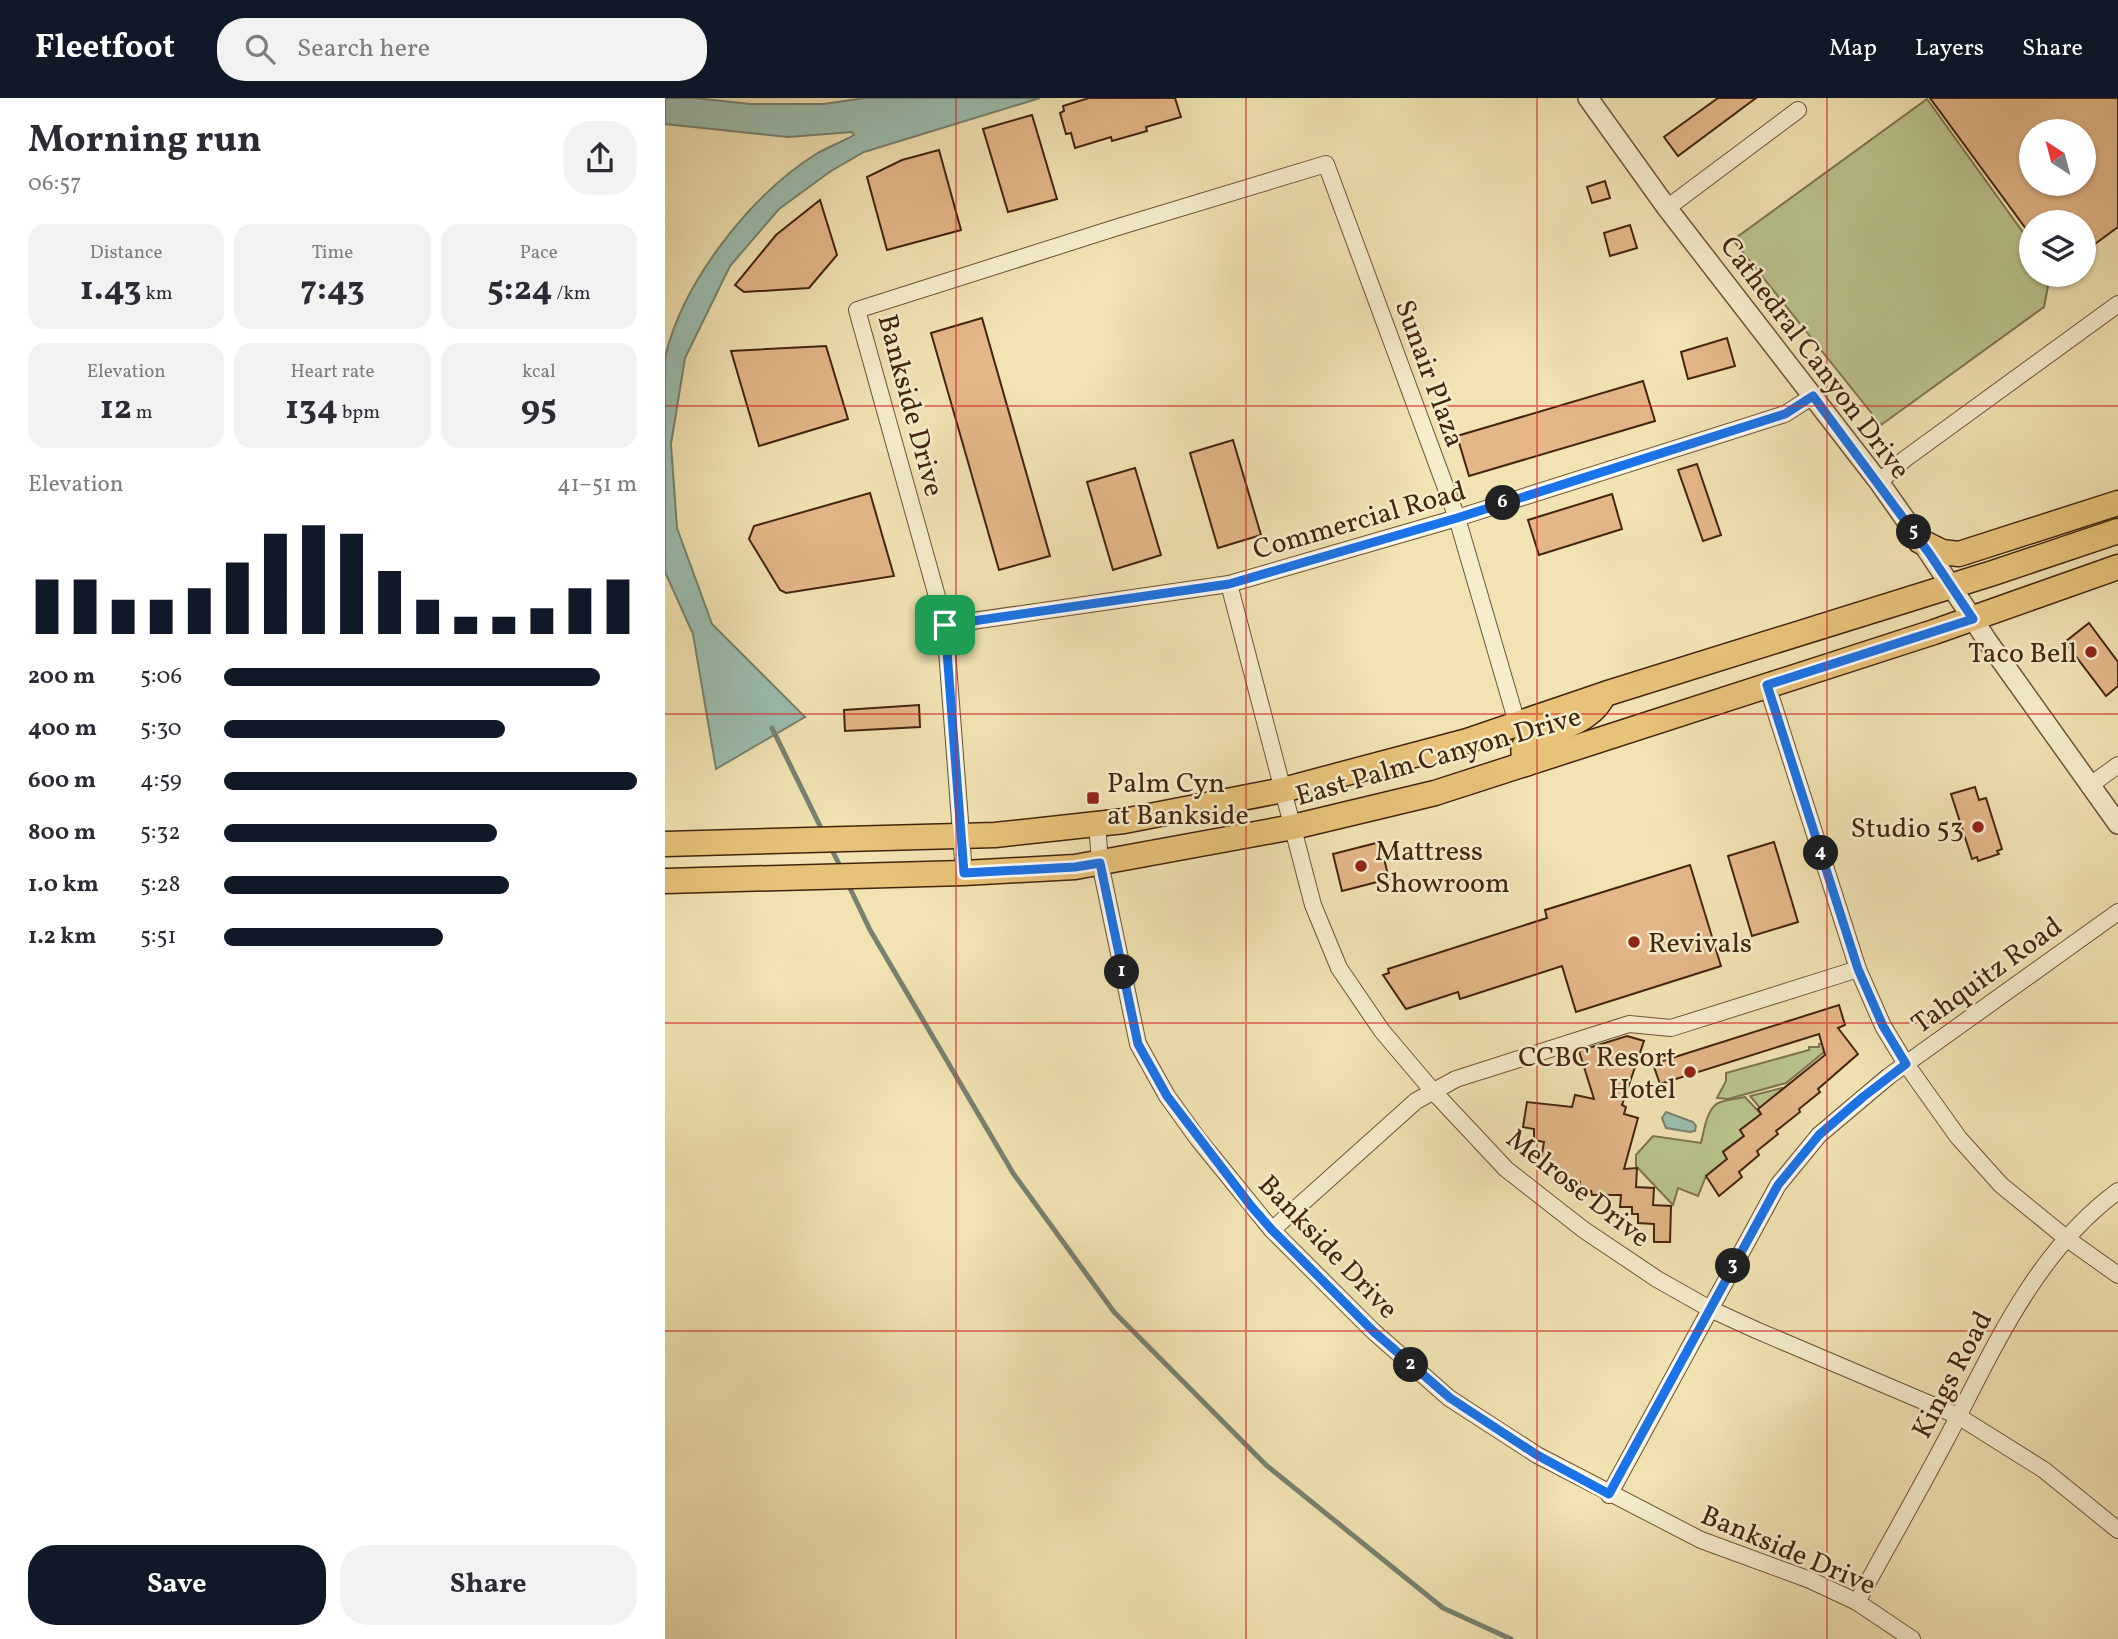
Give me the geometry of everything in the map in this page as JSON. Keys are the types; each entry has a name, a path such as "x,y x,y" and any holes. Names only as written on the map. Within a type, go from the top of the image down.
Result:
{"main road":[{"path":"1920,541 1942,552 1959,554 2118,503"},
{"name":"East Palm Canyon Drive","path":"665,844 961,837 1124,821 1283,790 1467,741 1605,694 2118,531"},
{"name":"East Palm Canyon Drive","path":"665,881 964,873 1075,867 1293,827 1435,793 1973,619 2118,567"},
{"path":"1525,764 1522,749 1524,743 1574,723 1598,706 1605,694"}],"street":[{"name":"Cathedral Canyon Drive","path":"1588,98 1667,208 1879,482 2118,824"},
{"path":"1667,208 1798,110"},
{"name":"Sunair Plaza","path":"1326,164 1457,518 1517,723"},
{"name":"Bankside Drive","path":"964,873 945,625 857,310 1326,164"},
{"path":"1879,482 1905,459 2118,304"},
{"name":"Commercial Road","path":"945,625 1229,584 1457,518 1785,414 1813,396"},
{"name":"Melrose Drive","path":"1229,584 1313,905 1339,968 1382,1031 1432,1090 1506,1168 1584,1230 1657,1279 1710,1308 1958,1416 2044,1470 2118,1530"},
{"path":"1767,685 1858,969 1883,1026 1906,1064 1958,1137 2001,1185 2066,1238 2118,1275"},
{"path":"2089,786 2118,765"},
{"name":"Bankside Drive","path":"1097,823 1100,863 1138,1044 1167,1096 1198,1139 1272,1230 1373,1331 1450,1398 1537,1455 1701,1540 1810,1580 1857,1602 1912,1639"},
{"name":"Tahquitz Road","path":"1609,1494 1778,1185 1819,1135 1906,1064 2118,912"},
{"path":"1272,1230 1416,1101 1456,1079 1629,1024 1671,1028 1858,969"},
{"name":"Kings Road","path":"1857,1602 2004,1326 2066,1238 2118,1191"}],"green space":[{"path":"1927,99 2019,227 2019,287 2048,287 2044,307 1881,425 1733,240"},
{"path":"1839,1040 1786,1083 1728,1099 1717,1098 1726,1081 1726,1073"},
{"path":"1782,1088 1786,1094 1760,1108 1750,1096"},
{"path":"1745,1097 1761,1114 1740,1130 1744,1136 1723,1151 1727,1159 1706,1176 1698,1196 1678,1188 1673,1205 1636,1166 1636,1155 1653,1136 1701,1143 1712,1108 1721,1102"}],"shaded area":[{"path":"665,98 695,98 750,104 824,104 865,98 1040,98 864,152 831,171 779,209 730,266 685,358 671,444 677,528 712,624 805,717 716,769 693,634 665,572 665,358 674,329 703,271 744,217 767,192 792,171 816,154 854,135 852,132 788,137 665,124"},
{"path":"1666,1112 1693,1122 1695,1131 1666,1128 1662,1118"}],"building":[{"path":"1089,98 1175,98 1181,117 1146,127 1147,131 1112,141 1111,137 1075,148 1071,133 1066,134 1060,113 1064,111 1063,106"},
{"path":"1718,98 1756,98 1678,156 1664,137"},
{"path":"1930,98 2118,98 2118,227 2096,243 2096,210 2019,210 2019,219"},
{"path":"1032,115 1057,199 1008,212 983,129"},
{"path":"939,150 961,230 887,250 867,177 902,160"},
{"path":"1605,181 1610,198 1592,203 1587,187"},
{"path":"820,200 837,255 809,288 744,292 735,285 776,235"},
{"path":"1630,225 1637,248 1610,256 1604,233"},
{"path":"982,318 1050,556 999,570 931,333"},
{"path":"1727,338 1735,366 1688,379 1681,352"},
{"path":"826,346 848,419 759,446 731,351"},
{"path":"1643,381 1655,421 1469,476 1457,436"},
{"path":"1233,440 1261,535 1218,548 1190,453"},
{"path":"1697,464 1721,535 1703,541 1678,470"},
{"path":"1135,468 1161,555 1113,570 1087,482"},
{"path":"870,493 894,576 786,593 780,590 749,539 754,526"},
{"path":"1612,494 1622,529 1539,555 1528,520"},
{"name":"Taco Bell","path":"2089,623 2118,662 2118,686 2106,696 2065,642"},
{"path":"919,705 920,727 845,731 844,710"},
{"path":"1975,787 1979,800 1986,798 2002,849 1997,851 1999,854 1978,861 1977,857 1972,859 1951,794"},
{"name":"Mattress Showroom","path":"1380,842 1389,879 1342,891 1333,854"},
{"path":"1774,842 1798,922 1752,936 1728,856"},
{"name":"Revivals","path":"1690,865 1721,966 1576,1012 1562,966 1460,999 1458,992 1406,1009 1383,975 1389,973 1388,969 1547,918 1545,910"},
{"path":"1839,1005 1845,1025 1838,1028 1858,1054 1818,1089 1820,1092 1799,1109 1800,1112 1776,1131 1778,1134 1757,1151 1759,1155 1739,1172 1742,1177 1719,1196 1706,1176 1727,1159 1723,1152 1744,1136 1740,1130 1761,1114 1758,1109 1825,1055 1819,1034 1660,1084 1653,1064"},
{"path":"1627,1036 1644,1041 1622,1105 1626,1107 1624,1114 1638,1118 1624,1169 1637,1168 1636,1187 1654,1188 1653,1205 1671,1206 1670,1242 1654,1242 1654,1224 1638,1223 1638,1214 1632,1214 1632,1207 1620,1207 1621,1195 1592,1195 1591,1191 1579,1190 1580,1182 1558,1180 1559,1170 1553,1170 1553,1163 1541,1160 1544,1142 1534,1140 1534,1129 1523,1127 1527,1102 1572,1107 1575,1095 1594,1099 1579,1051"}],"waterway":[{"path":"772,728 823,832"},
{"path":"831,848 842,870"},
{"path":"847,882 870,930 1013,1173 1114,1312 1266,1465 1443,1608 1511,1639"}],"place":[{"name":"Taco Bell","path":"2091,652"},
{"name":"Palm Cyn at Bankside","path":"1093,798"},
{"name":"Studio 53","path":"1978,827"},
{"name":"Mattress Showroom","path":"1361,866"},
{"name":"Revivals","path":"1634,942"},
{"name":"CCBC Resort Hotel","path":"1690,1072"}],"route":[{"path":"1813,396 1879,482 1973,619 1767,685 1858,969 1883,1026 1906,1064 1819,1135 1778,1185 1609,1494 1537,1455 1450,1398 1373,1331 1251,1206 1167,1096 1138,1044 1100,863 1075,867 964,873 945,625 1229,584 1457,518 1785,414 1813,396"}]}
